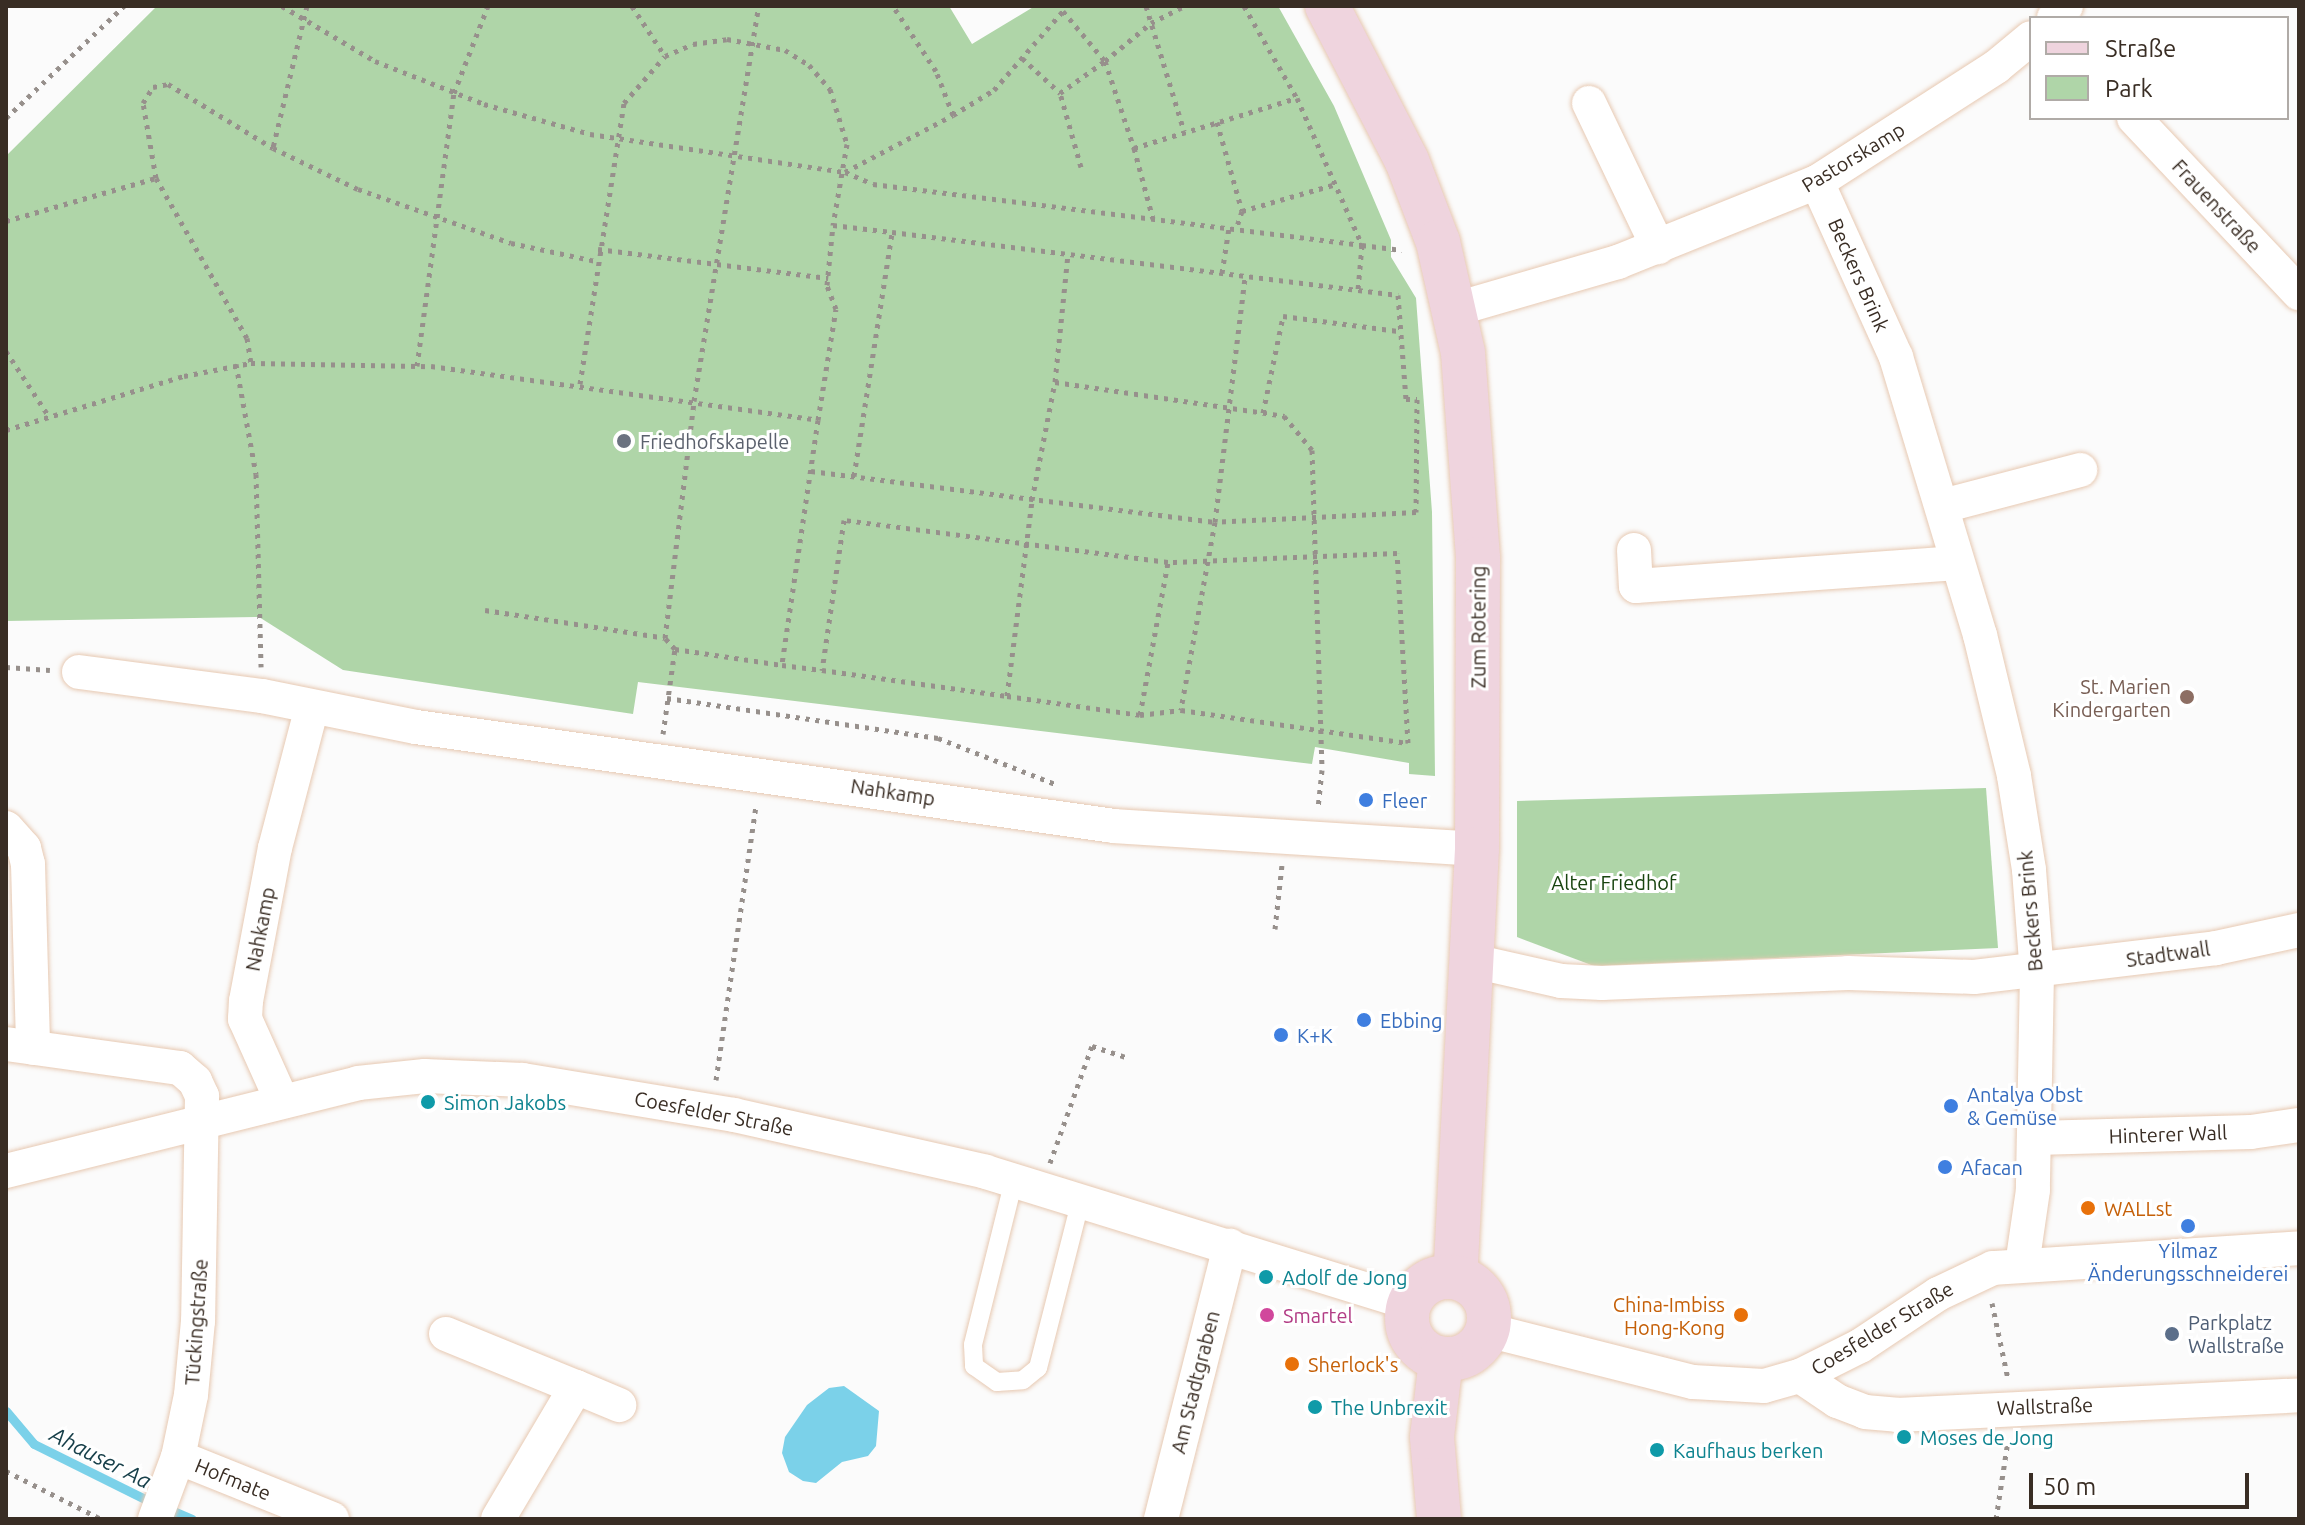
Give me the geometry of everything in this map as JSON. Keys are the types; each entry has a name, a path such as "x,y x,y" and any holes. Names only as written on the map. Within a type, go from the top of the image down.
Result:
{"street":[{"name":"Zum Rotering","path":"1327,6 1407,161 1438,242 1456,309 1478,559 1477,849 1455,1277"},
{"name":"Pastorskamp","path":"1456,309 1658,247 1817,182 1996,67 2029,40"},
{"path":"1589,103 1658,247"},
{"name":"Frauenstraße","path":"2136,120 2299,293"},
{"name":"Beckers Brink","path":"1817,182 1896,357 1943,506 2014,776 2029,870 2037,973 2032,1265"},
{"path":"1943,506 2080,470"},
{"path":"1634,550 1636,586 1957,563"},
{"name":"Nahkamp","path":"79,672 262,696 416,727 761,772 1114,826 1306,823 1477,849"},
{"name":"Nahkamp","path":"281,1099 245,1019 246,1001 275,848 312,707"},
{"path":"6,828 24,848 28,864 20,1046 180,1068 195,1081 202,1096 200,1120"},
{"name":"Stadtwall","path":"1473,961 1561,981 1602,983 1749,975 2037,973 2216,948 2299,930"},
{"name":"Coesfelder Straße","path":"6,1171 281,1099 358,1083 475,1076 711,1111 1028,1183 1409,1303"},
{"name":"Tückingstraße","path":"155,1519 174,1469 198,1321 200,1120"},
{"name":"Hinterer Wall","path":"2036,1138 2251,1132 2299,1125"},
{"name":"Am Stadtgraben","path":"1161,1519 1230,1246"},
{"path":"2032,1265 2299,1248"},
{"name":"Coesfelder Straße","path":"1487,1330 1693,1382 1764,1386 1800,1376 1981,1272 2032,1265"},
{"path":"1455,1277 1468,1281 1487,1303 1487,1330 1466,1356 1441,1359 1412,1339 1407,1324 1409,1303 1424,1284 1455,1277"},
{"path":"446,1334 619,1405"},
{"path":"1439,1519 1432,1437 1441,1359"},
{"name":"Wallstraße","path":"1800,1376 1837,1401 1865,1412 2009,1419 2299,1395"},
{"path":"498,1519 576,1387"},
{"name":"Hofmate","path":"174,1469 332,1519"}],"lane":[{"path":"1028,1183 973,1345 974,1366 997,1382 1023,1380 1038,1368 1081,1199"}],"path":[{"path":"6,118 124,6"},
{"path":"282,6 302,21 375,61 454,93 616,138 845,172 873,184 1411,251 1438,242"},
{"path":"273,148 307,6"},
{"path":"417,366 454,93 488,6"},
{"path":"632,6 665,56"},
{"path":"665,638 714,263 759,6"},
{"path":"893,6 936,71 953,115"},
{"path":"1146,6 1184,131"},
{"path":"1060,93 1151,23 1184,6"},
{"path":"1244,6 1297,98 1362,245 1358,290"},
{"path":"845,172 994,90 1063,11 1105,61 1134,148 1153,219"},
{"path":"580,384 596,261 624,103 665,56 693,44 752,41 785,50 809,65 830,89 843,118 845,172 833,225 828,278 836,309 782,665"},
{"path":"1022,58 1060,93 1081,167"},
{"path":"251,363 247,338 156,178 143,103 153,87 168,84 273,148 358,189 511,243 596,261"},
{"path":"1134,148 1297,98"},
{"path":"1217,122 1242,211 1233,229 1222,273"},
{"path":"6,221 156,178"},
{"path":"1242,211 1336,184"},
{"path":"811,471 1215,522 1416,512 1417,399 1406,399 1398,331 1398,295 833,225"},
{"path":"854,476 892,232"},
{"path":"598,249 828,278"},
{"path":"1007,696 1032,500 1055,382 1068,253"},
{"path":"1181,710 1215,522 1245,276"},
{"path":"1263,413 1283,316 1398,331"},
{"path":"6,351 48,415"},
{"path":"6,430 48,415 236,364 251,363 417,366 580,384 818,420"},
{"path":"236,364 256,474 262,696"},
{"path":"1055,382 1284,416 1312,450 1320,730 1306,823 1275,929"},
{"path":"485,610 665,638 675,649 782,665 1140,715 1181,710 1408,743 1397,553 1208,558 1168,562 844,520 822,670"},
{"path":"1140,715 1168,562"},
{"path":"659,759 675,649"},
{"path":"6,667 79,672"},
{"path":"667,698 938,738 1018,766 1070,791"},
{"path":"711,1111 761,772"},
{"path":"1028,1183 1092,1046 1129,1058"},
{"path":"1981,1272 2009,1419 1996,1519"},
{"path":"6,1471 101,1519"}],"green space":[{"path":"157,6 949,6 972,44 1035,6 1278,6 1334,106 1391,240 1391,257 1416,298 1432,512 1435,776 1409,774 1409,763 1315,747 1312,764 638,682 633,714 343,670 259,617 6,621 6,156"},
{"name":"Alter Friedhof","path":"1986,788 1998,948 1594,966 1517,937 1517,801"}],"water":[{"path":"844,1386 879,1411 876,1446 868,1456 842,1462 816,1483 803,1481 789,1472 782,1453 785,1437 807,1405 829,1388"}],"waterway":[{"name":"Ahauser Aa","path":"6,1411 34,1444 153,1503"},
{"name":"Ahauser Aa","path":"166,1508 192,1519"}],"place":[{"name":"Friedhofskapelle","path":"624,441"},
{"name":"St. Marien Kindergarten","path":"2187,697"},
{"name":"Fleer","path":"1366,800"},
{"name":"Ebbing","path":"1364,1020"},
{"name":"K+K","path":"1281,1035"},
{"name":"Simon Jakobs","path":"428,1102"},
{"name":"Antalya Obst & Gemüse","path":"1951,1106"},
{"name":"Afacan","path":"1945,1167"},
{"name":"WALLst","path":"2088,1208"},
{"name":"Yilmaz Änderungsschneiderei","path":"2188,1226"},
{"name":"Adolf de Jong","path":"1266,1277"},
{"name":"Smartel","path":"1267,1315"},
{"name":"China-Imbiss Hong-Kong","path":"1741,1315"},
{"name":"Parkplatz Wallstraße","path":"2172,1334"},
{"name":"Sherlock's","path":"1292,1364"},
{"name":"The Unbrexit","path":"1315,1407"},
{"name":"Moses de Jong","path":"1904,1437"},
{"name":"Kaufhaus berken","path":"1657,1450"}]}
